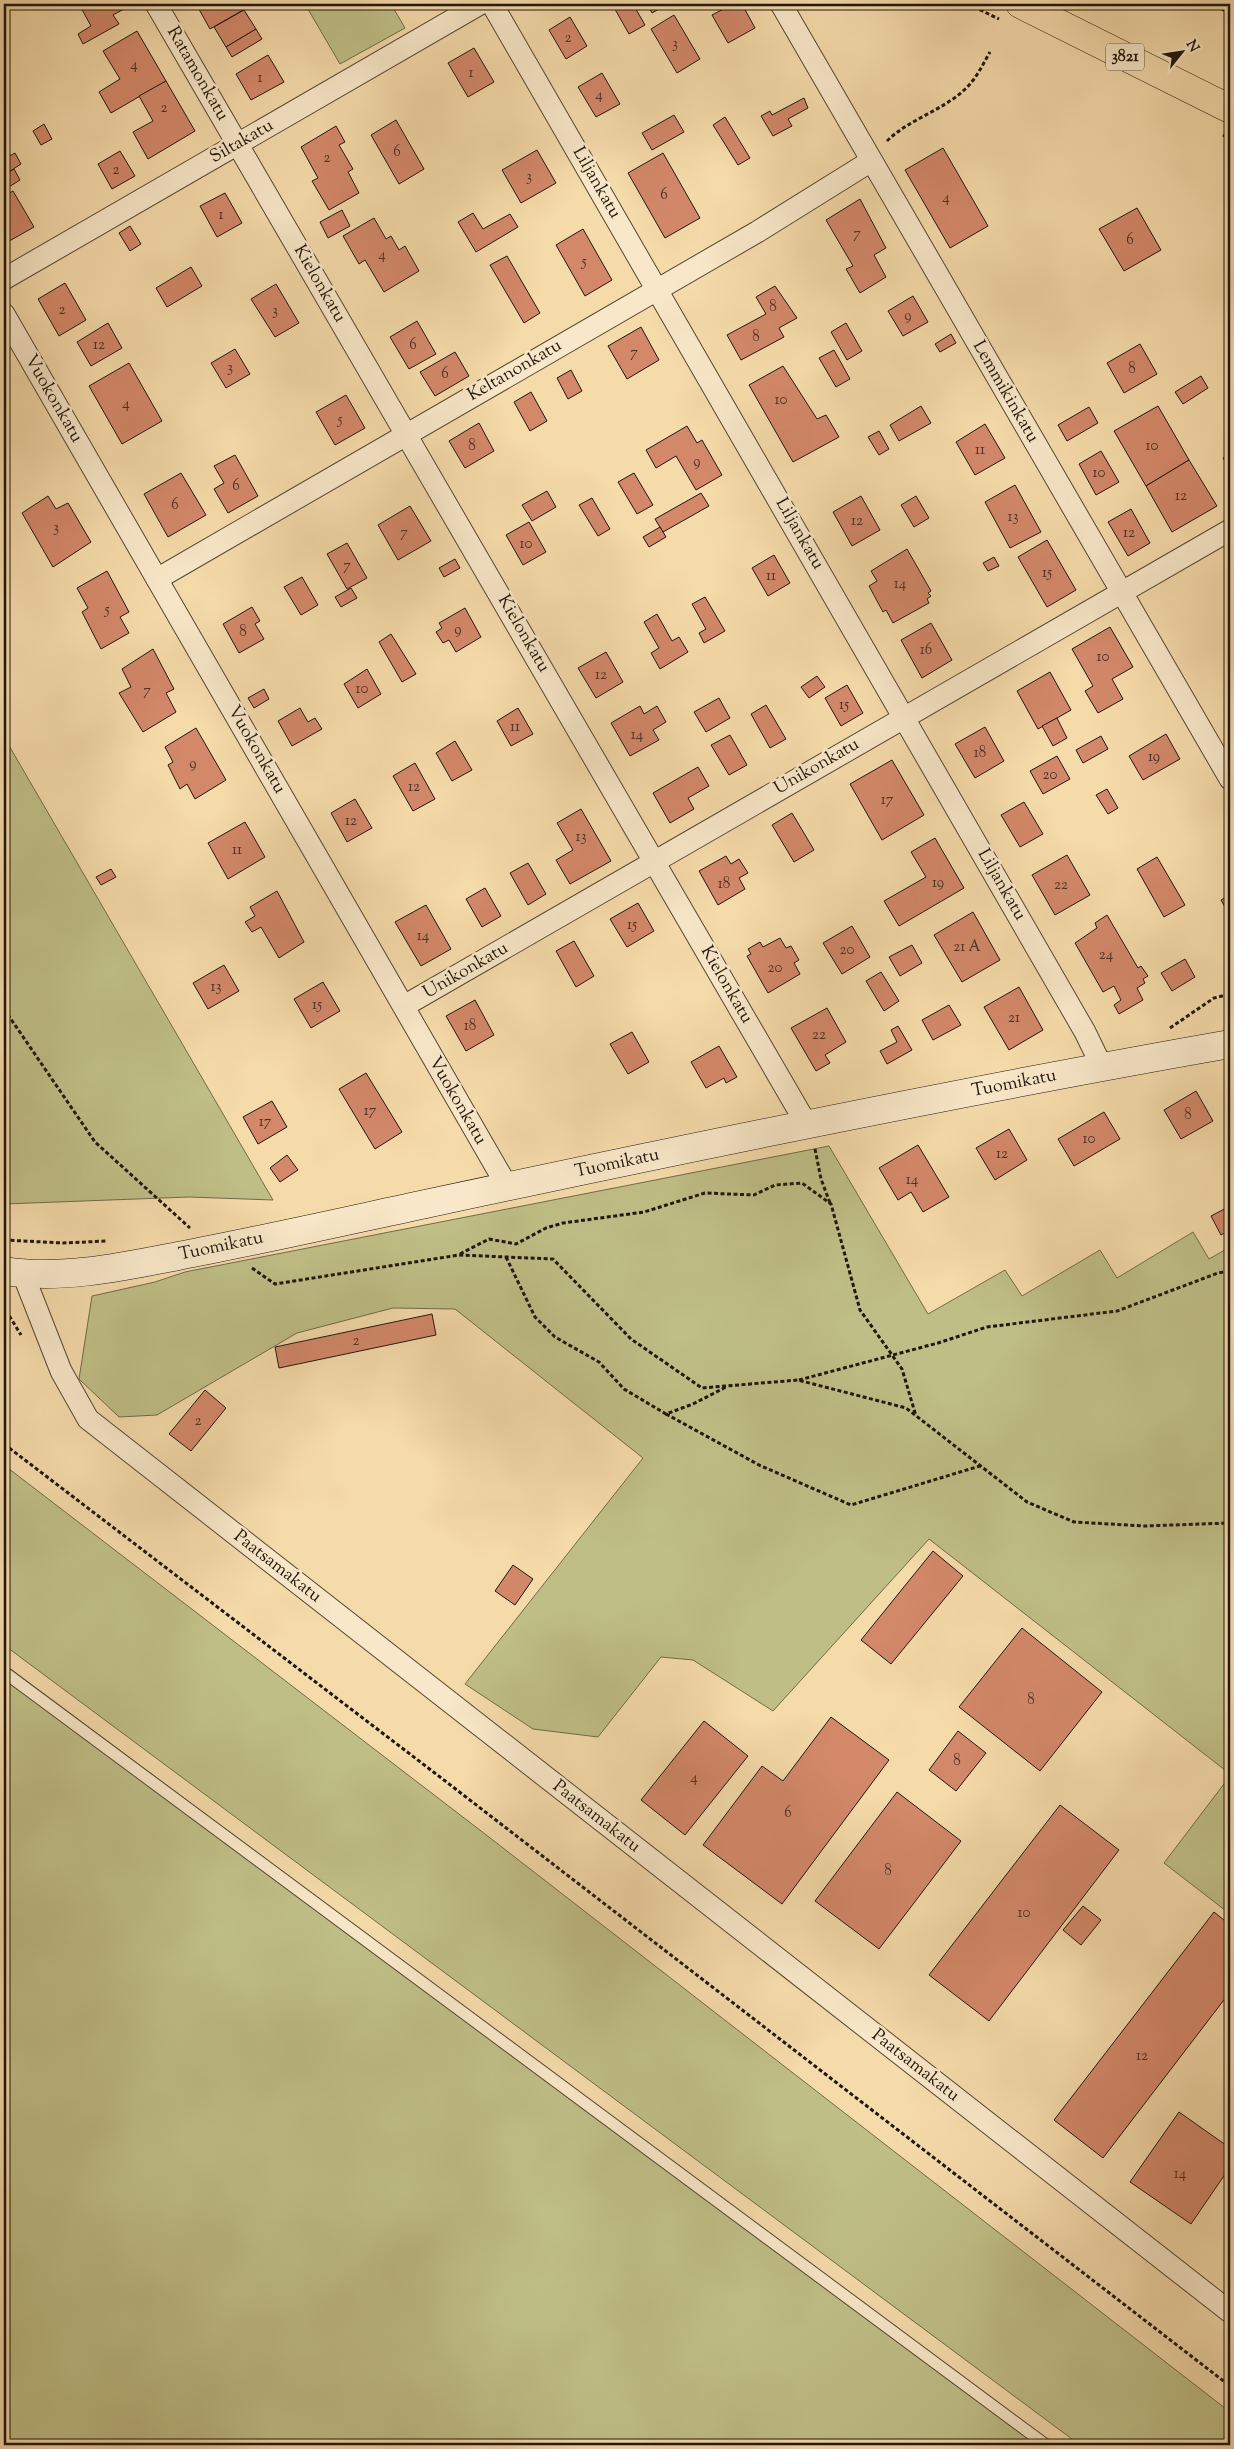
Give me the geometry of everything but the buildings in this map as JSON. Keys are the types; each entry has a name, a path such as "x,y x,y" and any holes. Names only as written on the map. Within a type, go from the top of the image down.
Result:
{"main road":[{"name":"3821","path":"1020,4 1230,109"},
{"name":"3821","path":"1061,4 1230,109"}],"street":[{"name":"Ratamonkatu","path":"156,4 238,144"},
{"name":"Siltakatu","path":"4,279 480,4"},
{"name":"Liljankatu","path":"492,4 904,716 1085,1032 1102,1067"},
{"name":"Lemmikinkatu","path":"781,4 1230,779"},
{"name":"Kielonkatu","path":"238,144 807,1125"},
{"name":"Keltanonkatu","path":"157,579 757,232 872,161"},
{"name":"Vuokonkatu","path":"4,314 507,1186"},
{"name":"Unikonkatu","path":"404,1006 904,716 1230,530"},
{"name":"Tuomikatu","path":"13,1273 109,1269 222,1248 507,1186 807,1125 1230,1044"},
{"name":"Paatsamakatu","path":"13,1273 61,1370 88,1419 1230,2312"}],"lane":[{"path":"4,1672 1046,2445"}],"path":[{"path":"1216,4 1230,15"},
{"path":"872,161 882,146 895,135 962,92 974,80 990,52"},
{"path":"4,1009 95,1142 188,1226 274,1284 459,1255 554,1259 631,1339 702,1388 798,1380 987,1328 1117,1311 1218,1273 1230,1271"},
{"path":"807,1125 860,1310 902,1369 916,1416"},
{"path":"459,1255 489,1239 516,1244 546,1228 644,1212 704,1193 754,1195 775,1185 802,1182 831,1204"},
{"path":"506,1257 535,1317 555,1337 599,1362 624,1389 759,1465 851,1505 981,1466"},
{"path":"798,1380 906,1408 1027,1502 1074,1522 1144,1526 1230,1523"},
{"path":"666,1414 693,1404 730,1386"},
{"path":"4,1444 424,1764 1230,2386"}],"shaded area":[{"path":"305,4 391,4 405,28 340,64"},
{"path":"4,737 273,1200 189,1197 4,1204"},
{"path":"829,1146 928,1314 1005,1270 1022,1296 1100,1250 1117,1278 1193,1232 1209,1259 1230,1247 1230,1774 929,1539 773,1711 693,1660 661,1657 598,1737 533,1729 465,1684 643,1458 455,1309 393,1308 297,1333 157,1415 119,1417 79,1379 92,1296 155,1282 185,1272"},
{"path":"4,1465 485,1834 1230,2412 1230,2445 1080,2445 4,1645"},
{"path":"4,1664 1052,2445 4,2445"},
{"path":"1230,1776 1230,1914 1164,1863"}]}
